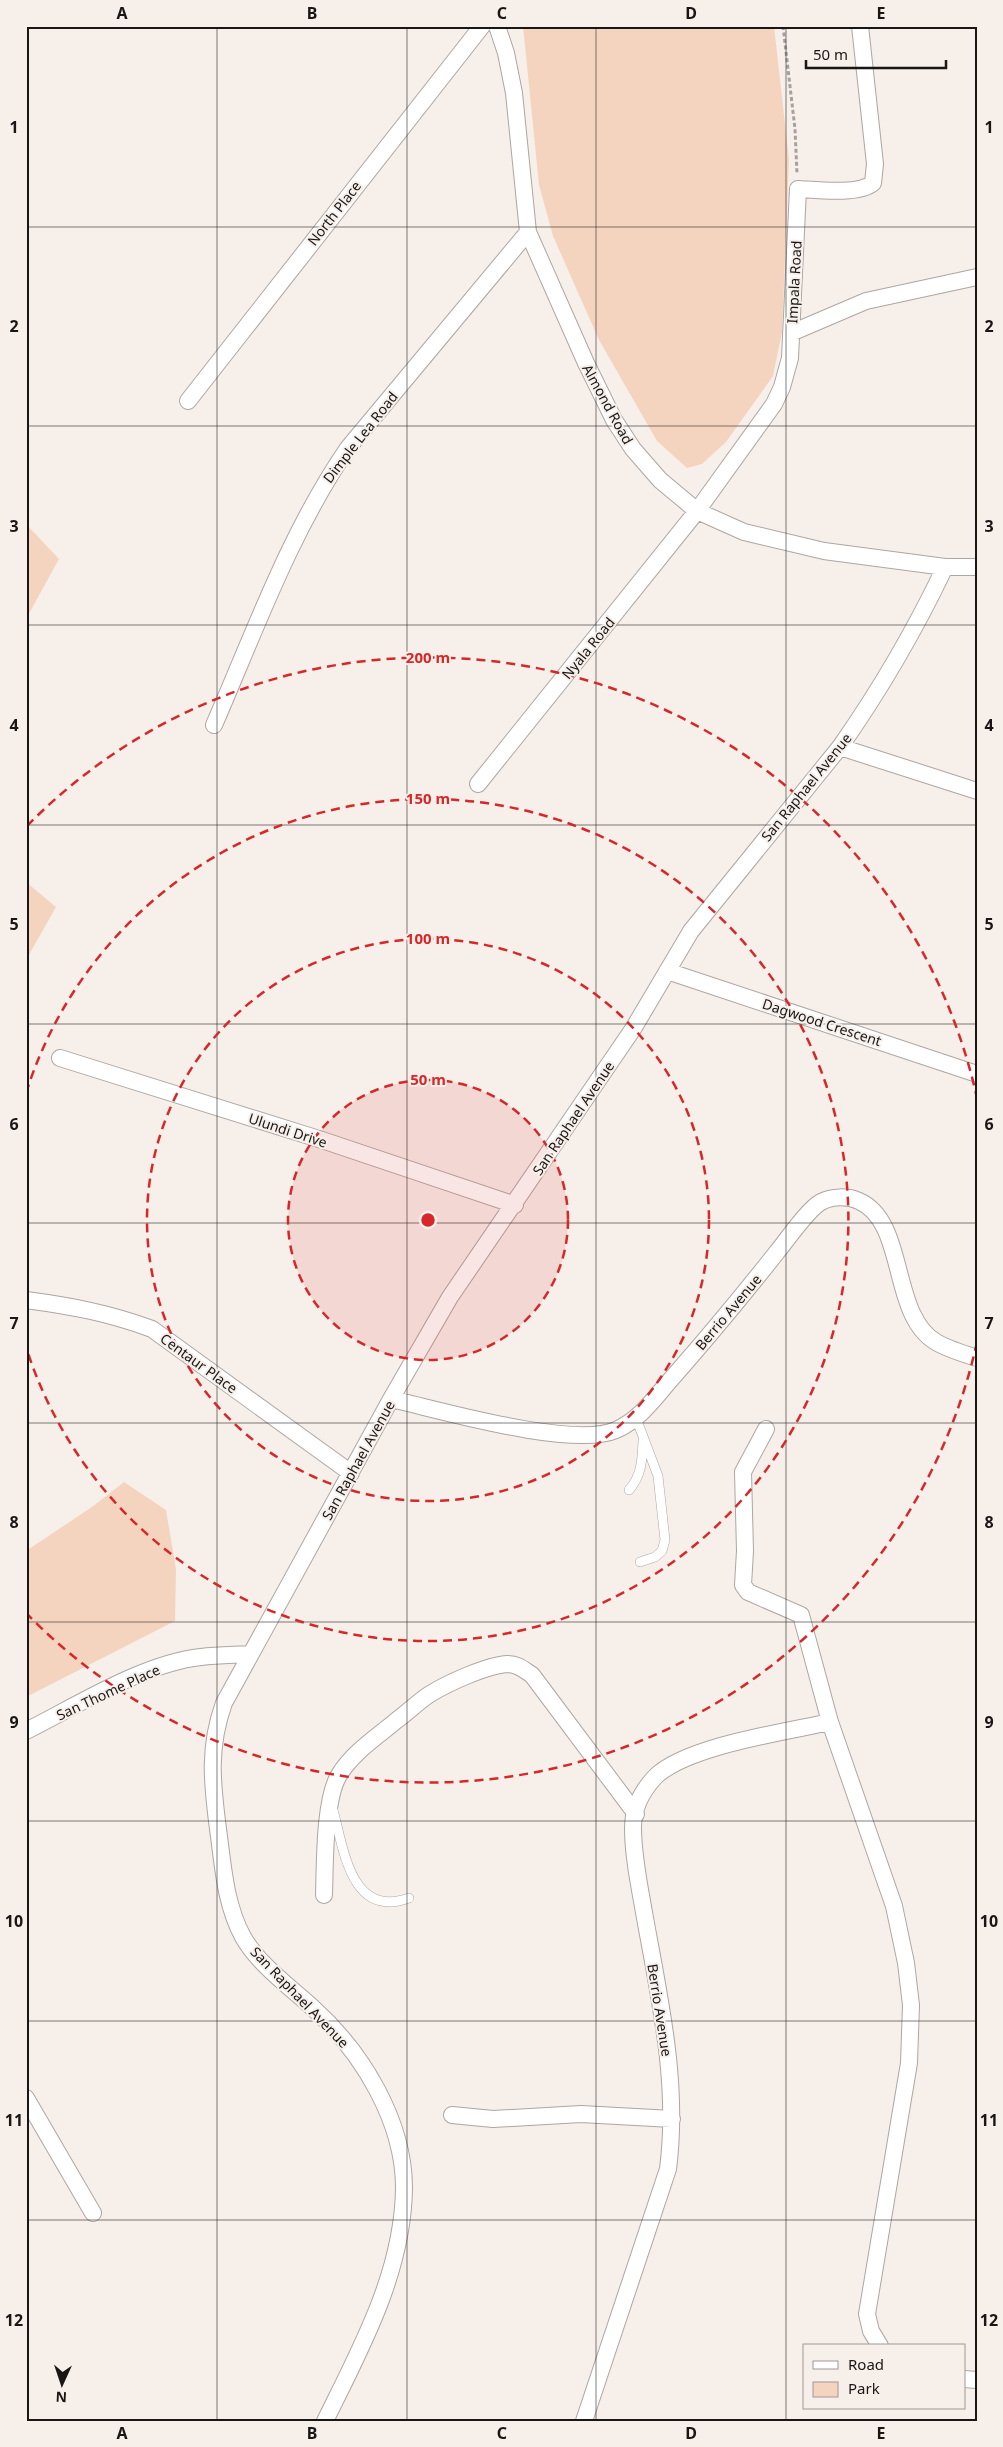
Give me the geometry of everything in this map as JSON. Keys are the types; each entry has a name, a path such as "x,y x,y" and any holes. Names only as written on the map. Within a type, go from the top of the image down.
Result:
{"street":[{"name":"North Place","path":"188,401 482,26"},
{"name":"Almond Road","path":"497,26 506,53 514,93 528,232 586,364 614,420 633,449 660,480 697,511 744,532 824,551 945,567 977,567"},
{"path":"798,189 856,190 867,188 873,183 875,164 860,26"},
{"name":"Impala Road","path":"697,511 774,404 787,372 791,333 798,189"},
{"name":"Dimple Lea Road","path":"214,725 305,518 324,484 348,448 528,232"},
{"path":"791,333 866,301 977,278"},
{"name":"Nyala Road","path":"478,784 697,511"},
{"name":"San Raphael Avenue","path":"325,2421 374,2319 389,2274 398,2242 404,2188 401,2162 396,2136 378,2093 359,2060 315,2010 264,1964 244,1938 233,1914 226,1885 212,1785 212,1755 217,1724 224,1703 391,1399 450,1297 515,1205 633,1029 692,931 840,746 895,664 945,567"},
{"path":"840,746 977,791"},
{"name":"Dagwood Crescent","path":"667,971 977,1074"},
{"name":"Ulundi Drive","path":"60,1058 322,1140 515,1205"},
{"name":"Berrio Avenue","path":"391,1399 544,1434 586,1435 615,1431 636,1418 726,1318 797,1227 820,1202 837,1196 859,1201 876,1214 888,1232 906,1296 917,1322 935,1342 977,1358"},
{"name":"Centaur Place","path":"26,1300 81,1307 120,1316 152,1329 351,1473"},
{"path":"766,1429 743,1472 745,1551 743,1585 748,1592 801,1615 830,1722 894,1906 906,1964 911,2005 909,2063 867,2314 871,2331 879,2344"},
{"name":"San Thome Place","path":"26,1731 118,1684 165,1665 200,1657 251,1654"},
{"path":"324,1895 326,1828 331,1803 338,1776 354,1755 424,1699 470,1675 510,1664 521,1667 532,1675 636,1814"},
{"name":"Berrio Avenue","path":"584,2421 668,2169 672,2119 668,2049 639,1883 633,1827 639,1798 656,1777 682,1760 732,1743 830,1722"},
{"path":"26,2098 93,2213"},
{"path":"452,2115 493,2119 581,2114 672,2119"}],"lane":[{"path":"636,1418 658,1476 665,1540 662,1551 655,1557 640,1562"},
{"path":"629,1490 636,1482 641,1469 643,1437"},
{"path":"331,1803 357,1887 369,1896 386,1902 397,1903 409,1898"}],"path":[{"path":"783,26 795,129 798,189"}],"green space":[{"path":"523,26 774,26 789,160 782,332 773,376 726,442 702,464 687,468 657,441 599,340 553,236 539,185"},
{"path":"26,524 59,559 26,619"},
{"path":"26,882 56,907 26,960"},
{"path":"124,1482 166,1510 176,1569 175,1621 26,1697 26,1551 92,1507"}]}
